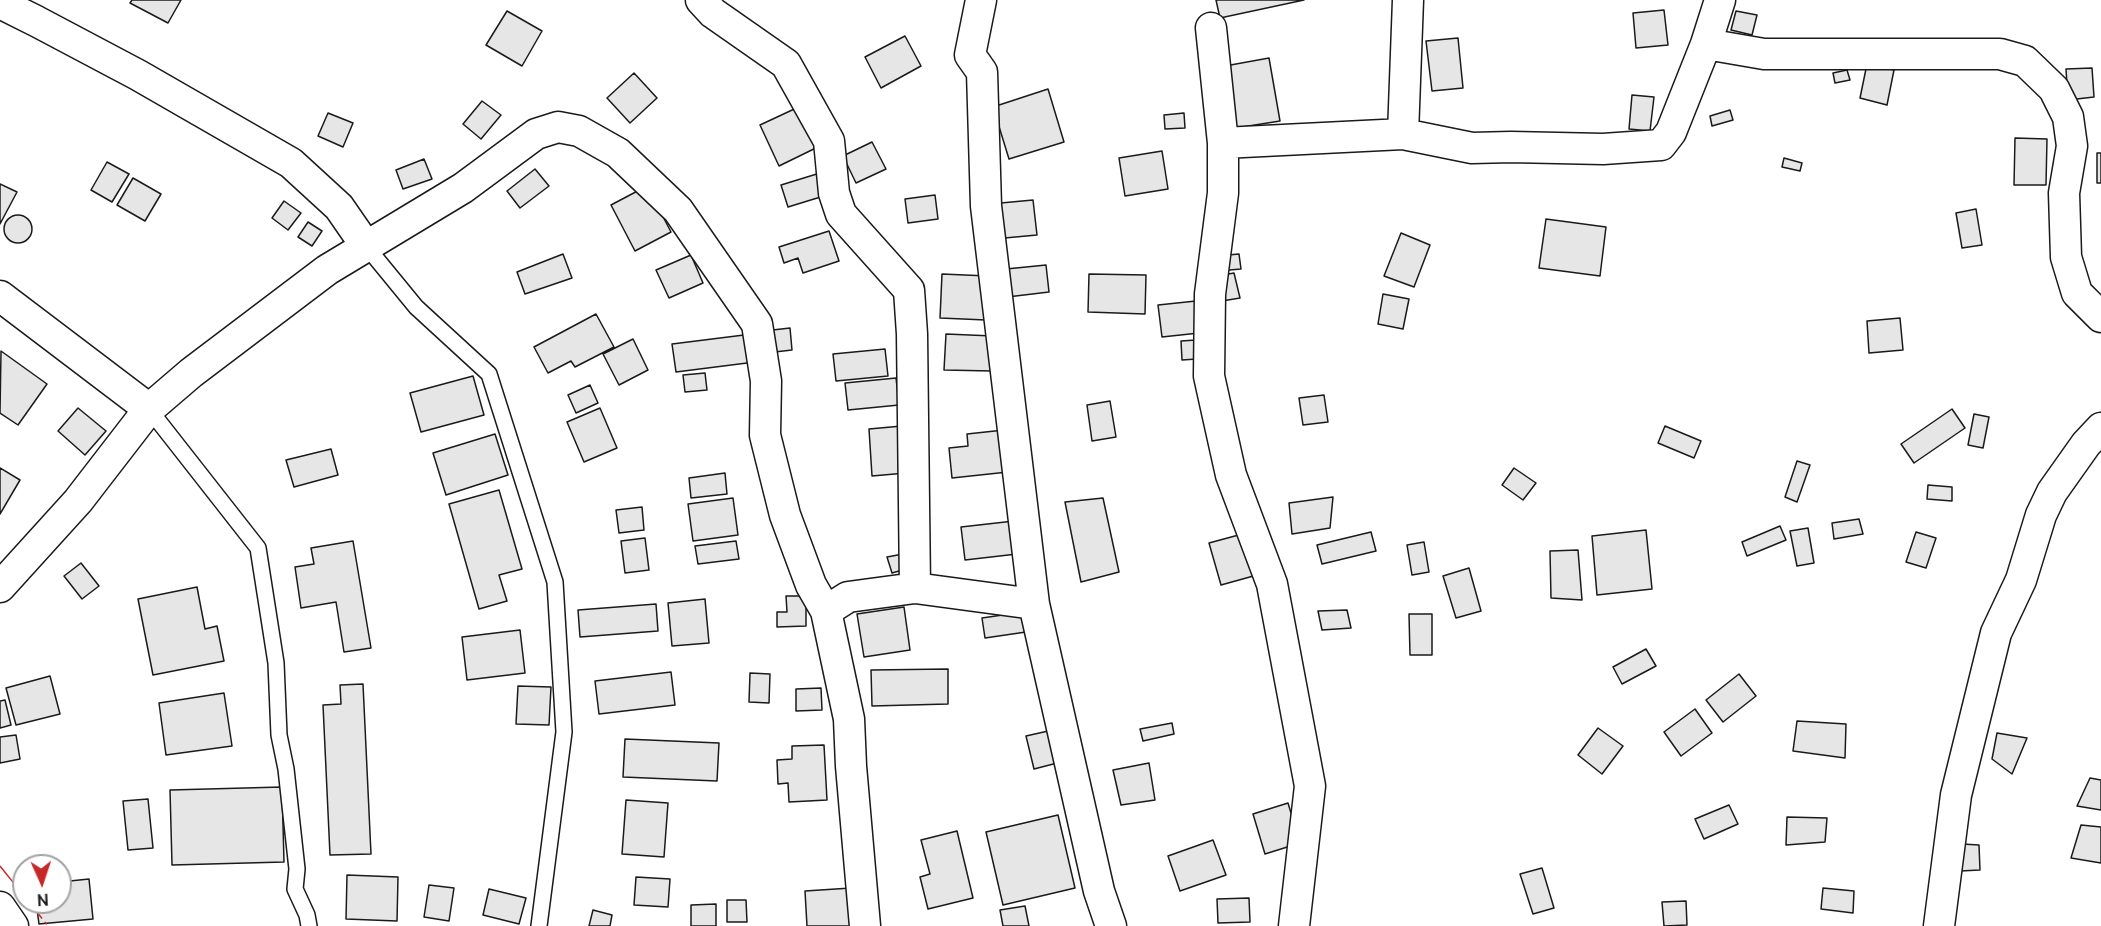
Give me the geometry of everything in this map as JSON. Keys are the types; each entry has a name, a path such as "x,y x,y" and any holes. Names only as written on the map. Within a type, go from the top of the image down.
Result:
{"street":[{"path":"701,0 712,13 786,64 829,141 834,193 841,214 909,290 912,334 915,588"},
{"path":"981,0 970,55 982,72 988,229 1034,604 1099,891 1111,926"},
{"path":"1403,134 1408,0"},
{"path":"1223,143 1403,134 1472,148 1603,148 1661,145 1671,132 1706,44 1720,0"},
{"path":"0,3 138,75 291,163 339,207 366,246"},
{"path":"1211,28 1223,143 1223,193 1210,294 1209,376 1231,475 1272,584 1310,786 1294,926"},
{"path":"1706,44 1764,54 2000,54 2025,62 2054,89 2068,117 2072,146 2064,193 2066,257 2077,293 2101,317"},
{"path":"0,586 78,501 149,409 190,373 327,270 463,188 536,134 558,126 579,131 618,153 678,210 757,324 766,381 765,435 785,514 811,585 826,611 849,719 865,926"},
{"path":"0,296 149,409"},
{"path":"1939,926 1956,795 1996,633 2021,580 2041,515 2052,492 2086,444 2101,428"},
{"path":"826,611 848,597 915,588 1034,604"},
{"path":"0,907 13,926"}],"lane":[{"path":"366,246 416,307 489,374 555,582 564,732 539,926"},
{"path":"149,409 258,548 276,663 279,735 286,770 297,869 295,889 307,915 309,926"}],"building":[{"path":"132,0 181,0 168,23 130,3"},
{"path":"1216,0 1304,0 1220,18"},
{"path":"1664,10 1668,45 1636,48 1633,13"},
{"path":"507,11 542,31 522,66 486,45"},
{"path":"1736,11 1757,15 1752,35 1731,30"},
{"path":"905,36 921,66 881,88 865,57"},
{"path":"1458,38 1463,88 1432,91 1426,41"},
{"path":"1269,58 1280,121 1236,128 1225,66"},
{"path":"1867,64 1894,70 1887,105 1860,98"},
{"path":"2092,68 2094,97 2068,100 2066,69"},
{"path":"1847,70 1850,80 1835,83 1833,73"},
{"path":"634,73 657,98 630,123 607,98"},
{"path":"1048,89 1064,142 1009,159 993,107"},
{"path":"1632,95 1654,97 1650,131 1629,129"},
{"path":"482,101 501,115 481,139 463,124"},
{"path":"805,104 824,144 779,166 760,125"},
{"path":"1730,110 1733,120 1712,126 1710,116"},
{"path":"328,113 353,123 343,147 318,136"},
{"path":"1184,113 1185,128 1165,129 1164,115"},
{"path":"2015,138 2047,139 2046,185 2014,185"},
{"path":"872,142 886,169 856,183 843,156"},
{"path":"1162,151 1168,189 1125,196 1119,158"},
{"path":"2097,153 2101,153 2101,183 2097,183"},
{"path":"1784,158 1802,163 1800,171 1782,167"},
{"path":"424,159 432,179 403,189 396,170"},
{"path":"107,162 129,174 112,202 91,190"},
{"path":"535,169 549,186 520,208 507,191"},
{"path":"820,173 827,195 788,207 781,185"},
{"path":"133,178 161,194 145,221 117,205"},
{"path":"0,184 17,192 0,224"},
{"path":"647,186 671,232 635,251 611,205"},
{"path":"935,195 938,219 908,223 905,199"},
{"path":"1033,200 1037,235 994,239 990,204"},
{"path":"284,201 301,213 288,230 272,218"},
{"path":"1976,209 1982,245 1962,248 1956,213"},
{"path":"18,215 28,219 32,229 28,239 18,243 8,239 4,229 8,219"},
{"path":"1546,219 1606,227 1600,276 1539,268"},
{"path":"308,222 322,231 312,246 298,237"},
{"path":"829,231 839,261 803,273 798,258 784,263 779,247"},
{"path":"1401,233 1430,245 1414,287 1384,276"},
{"path":"563,254 572,278 525,294 517,272"},
{"path":"1239,254 1241,269 1218,271 1217,256"},
{"path":"691,255 703,283 669,298 656,270"},
{"path":"1046,265 1049,292 999,298 996,270"},
{"path":"1234,273 1240,298 1222,301 1217,276"},
{"path":"942,274 988,276 986,320 940,318"},
{"path":"1089,274 1146,275 1145,314 1088,312"},
{"path":"1383,294 1409,299 1403,329 1378,324"},
{"path":"1196,301 1199,333 1162,337 1158,305"},
{"path":"596,314 614,347 575,367 571,361 548,373 534,347"},
{"path":"1900,318 1903,350 1869,353 1867,321"},
{"path":"790,328 792,350 766,353 764,331"},
{"path":"752,334 755,362 676,372 672,344"},
{"path":"946,334 993,336 992,371 944,370"},
{"path":"633,339 648,370 619,385 603,354"},
{"path":"1196,340 1197,359 1182,360 1181,341"},
{"path":"885,349 888,376 836,381 833,354"},
{"path":"1,351 47,384 18,425 0,413"},
{"path":"705,373 707,390 685,392 683,375"},
{"path":"473,376 484,415 421,432 410,393"},
{"path":"896,378 899,405 848,410 845,383"},
{"path":"590,385 598,403 576,413 568,395"},
{"path":"1324,395 1328,422 1303,425 1299,398"},
{"path":"1110,401 1116,437 1092,441 1087,405"},
{"path":"78,408 106,431 85,455 58,431"},
{"path":"600,408 617,448 584,462 567,422"},
{"path":"1952,409 1965,428 1914,463 1901,444"},
{"path":"1974,414 1989,417 1983,448 1968,445"},
{"path":"902,426 906,473 872,476 869,429"},
{"path":"1665,426 1701,441 1694,458 1658,443"},
{"path":"1004,430 1008,472 952,478 949,448 968,446 967,434"},
{"path":"495,434 508,475 446,495 433,453"},
{"path":"331,449 338,475 294,487 286,460"},
{"path":"1797,461 1810,465 1797,502 1785,497"},
{"path":"0,468 20,480 0,514"},
{"path":"1514,468 1536,483 1523,500 1502,485"},
{"path":"725,473 727,494 691,498 689,478"},
{"path":"1928,485 1952,487 1952,501 1927,499"},
{"path":"499,490 522,569 499,575 507,601 479,609 449,504"},
{"path":"1333,497 1330,528 1292,534 1289,503"},
{"path":"733,498 738,535 693,541 688,504"},
{"path":"1103,498 1119,572 1081,582 1065,502"},
{"path":"642,507 644,530 619,533 616,510"},
{"path":"1859,519 1863,534 1834,539 1832,523"},
{"path":"1014,521 1017,554 965,560 961,527"},
{"path":"1780,526 1786,540 1747,556 1742,542"},
{"path":"1808,528 1814,563 1797,566 1790,531"},
{"path":"1646,530 1652,589 1597,595 1592,536"},
{"path":"1371,532 1376,551 1322,564 1317,545"},
{"path":"1916,532 1936,538 1926,568 1906,562"},
{"path":"1246,533 1257,575 1221,585 1209,543"},
{"path":"645,538 649,570 625,573 621,541"},
{"path":"353,541 371,648 344,652 336,602 301,608 295,567 314,564 311,548"},
{"path":"736,541 739,559 698,564 695,546"},
{"path":"1424,542 1429,572 1412,575 1407,545"},
{"path":"1578,550 1582,600 1551,598 1550,551"},
{"path":"903,554 906,569 892,573 887,557"},
{"path":"81,563 99,586 82,599 64,576"},
{"path":"1469,568 1481,611 1456,618 1443,576"},
{"path":"197,587 205,629 217,626 224,661 153,675 138,599"},
{"path":"786,596 806,596 806,626 777,627 777,612 787,612"},
{"path":"705,599 709,643 672,646 668,603"},
{"path":"656,604 658,631 580,637 578,610"},
{"path":"904,607 910,650 864,657 857,614"},
{"path":"1347,610 1351,628 1322,630 1318,611"},
{"path":"1023,612 1026,632 985,638 982,618"},
{"path":"1409,614 1432,614 1432,655 1410,655"},
{"path":"520,630 525,673 467,680 462,637"},
{"path":"1646,649 1656,666 1622,684 1613,667"},
{"path":"948,669 948,704 872,706 871,670"},
{"path":"671,672 675,705 599,714 595,681"},
{"path":"750,673 770,674 769,703 749,702"},
{"path":"1739,674 1756,696 1723,722 1706,700"},
{"path":"50,676 60,714 16,725 6,688"},
{"path":"363,684 371,854 330,855 323,705 341,704 340,685"},
{"path":"518,686 551,687 549,725 516,724"},
{"path":"821,688 822,710 796,711 796,689"},
{"path":"224,693 232,746 166,755 159,703"},
{"path":"5,700 11,725 0,728 0,701"},
{"path":"1695,709 1712,733 1681,756 1664,732"},
{"path":"1797,721 1846,724 1845,758 1793,751"},
{"path":"1172,723 1174,734 1143,741 1140,729"},
{"path":"1598,728 1623,746 1602,774 1578,755"},
{"path":"1057,729 1065,761 1034,769 1026,736"},
{"path":"1997,733 2027,738 2012,774 1992,759"},
{"path":"16,735 20,759 0,763 0,737"},
{"path":"625,739 719,743 717,781 623,777"},
{"path":"824,745 827,800 789,802 788,783 778,784 777,760 792,759 792,746"},
{"path":"1149,763 1155,800 1121,805 1113,770"},
{"path":"2090,778 2101,780 2101,810 2077,806"},
{"path":"282,787 284,862 172,865 170,790"},
{"path":"148,799 153,848 128,850 123,801"},
{"path":"626,800 668,803 664,857 622,854"},
{"path":"1288,803 1300,843 1265,854 1253,814"},
{"path":"1729,805 1738,824 1704,839 1695,819"},
{"path":"1058,815 1075,888 1003,905 986,832"},
{"path":"1787,817 1827,818 1825,842 1786,845"},
{"path":"2081,825 2101,827 2101,863 2071,858"},
{"path":"957,831 973,898 928,909 920,877 930,874 921,840"},
{"path":"1213,840 1226,875 1180,891 1168,856"},
{"path":"1962,844 1979,845 1980,870 1960,871"},
{"path":"1542,868 1554,908 1533,914 1520,874"},
{"path":"347,875 398,877 397,921 346,919"},
{"path":"636,877 670,879 668,907 634,905"},
{"path":"89,879 93,919 39,924 38,914 72,914 72,881"},
{"path":"429,885 454,888 449,921 424,917"},
{"path":"851,888 853,926 807,926 805,891"},
{"path":"1823,888 1854,891 1853,913 1821,909"},
{"path":"489,889 526,898 519,924 483,915"},
{"path":"1249,898 1250,922 1218,923 1217,899"},
{"path":"727,900 746,900 747,922 727,922"},
{"path":"1686,901 1687,925 1664,926 1662,902"},
{"path":"716,904 716,926 691,926 691,905"},
{"path":"1025,906 1029,926 1003,926 1000,910"},
{"path":"593,910 612,915 610,926 589,926"}],"power":[{"path":"0,866 12,881"},
{"path":"38,914 48,926"}]}
